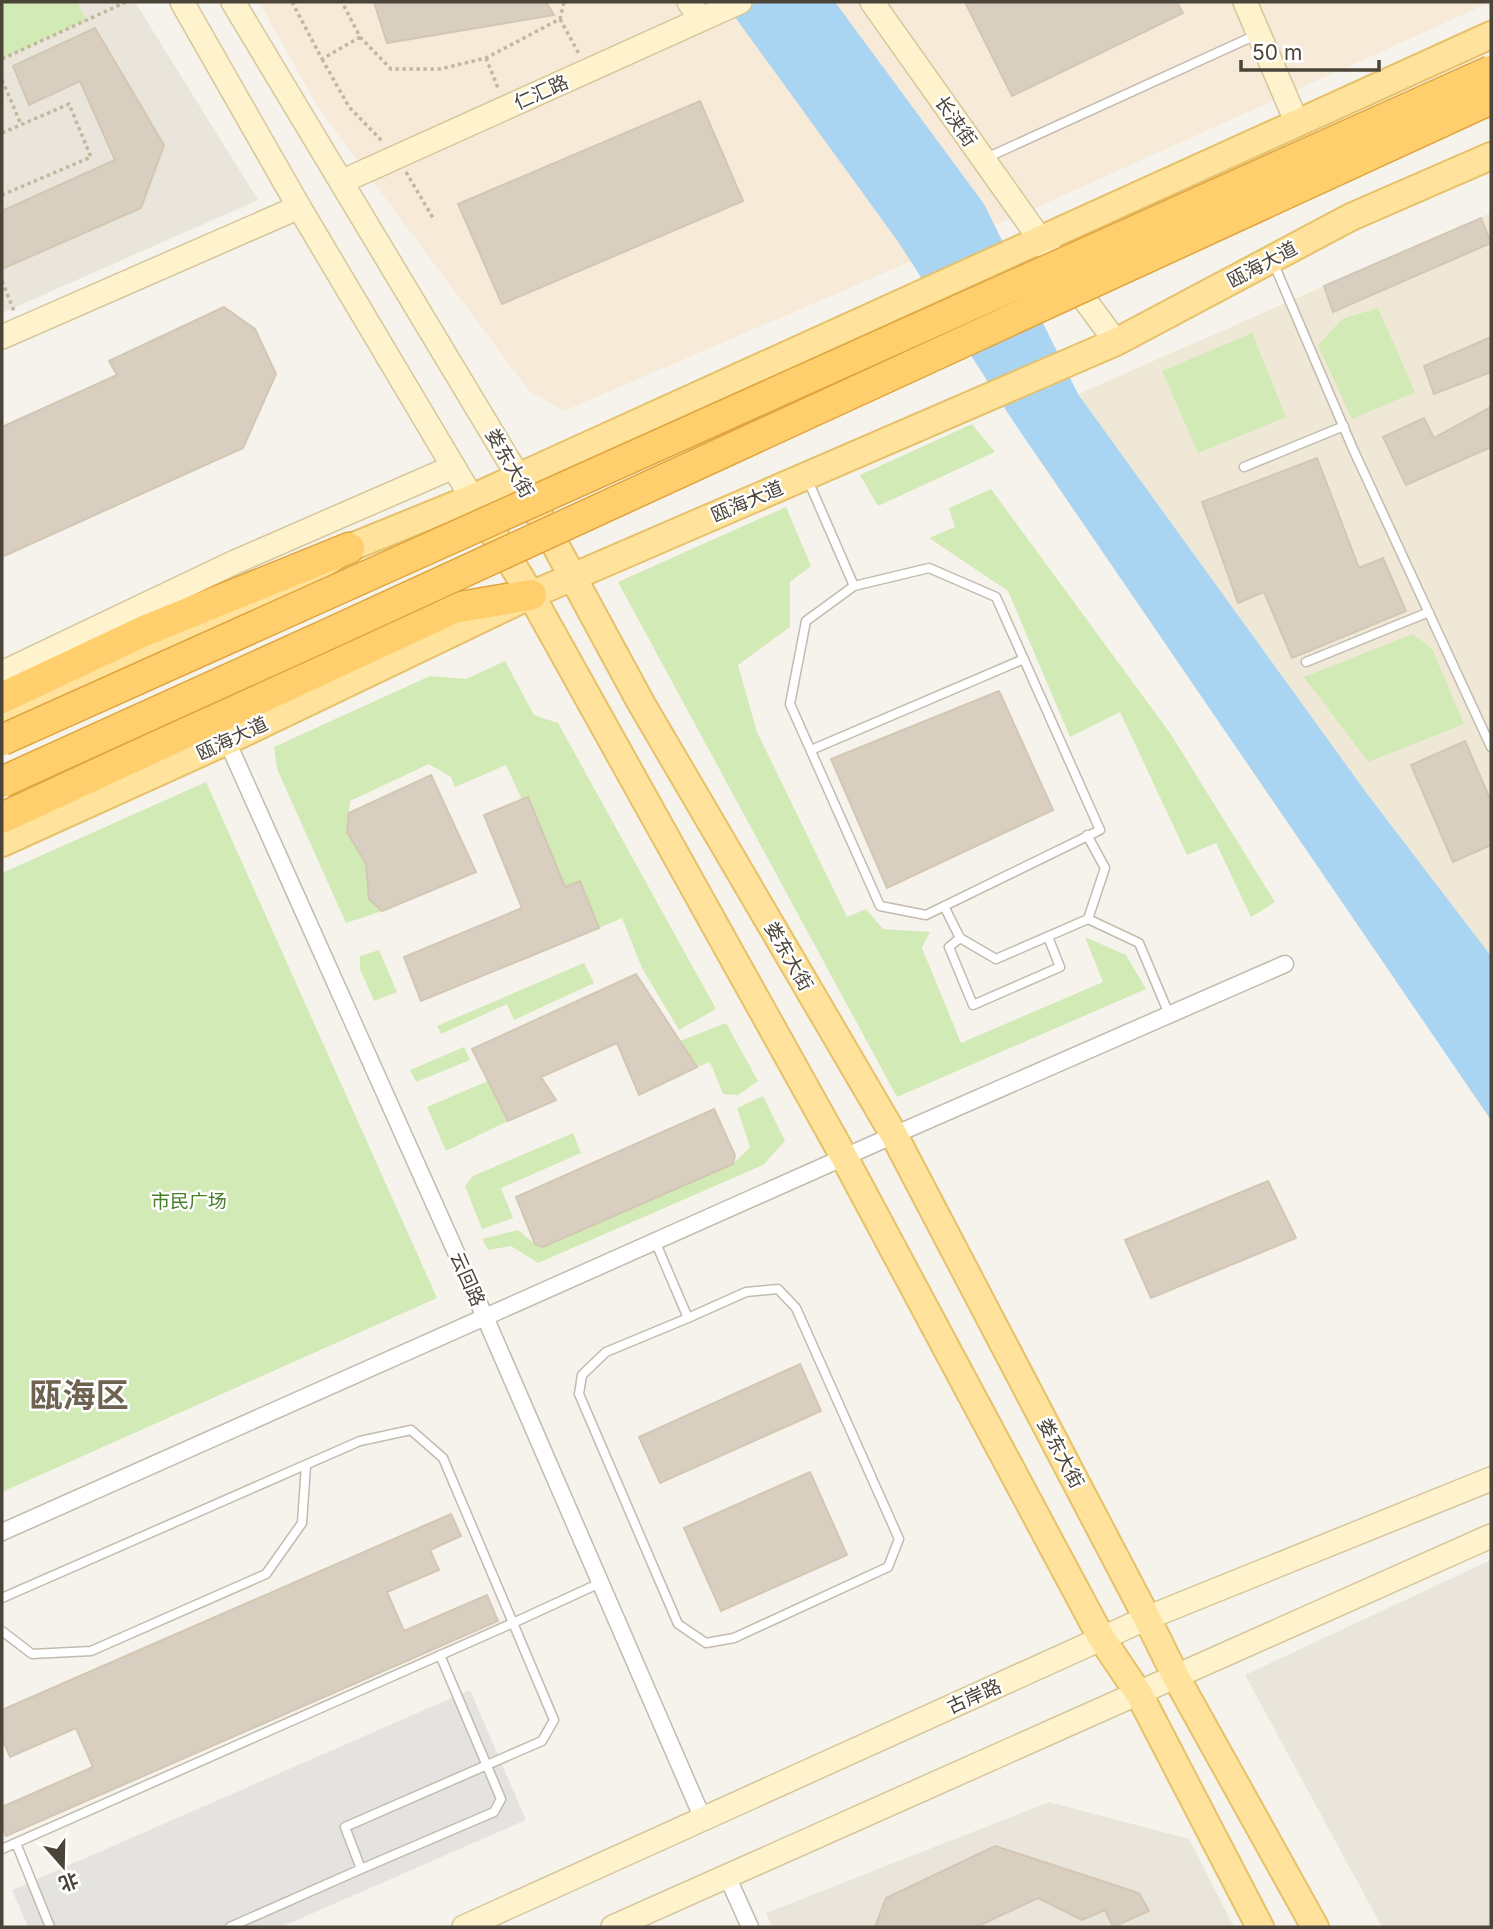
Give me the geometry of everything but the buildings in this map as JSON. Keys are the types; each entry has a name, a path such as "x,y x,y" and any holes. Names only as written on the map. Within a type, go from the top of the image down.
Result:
{"highway":[{"path":"2,740 1491,71"},
{"path":"2,782 1491,99"},
{"path":"2,698 144,631 349,548"},
{"path":"2,818 454,608 531,595"}],"main road":[{"path":"2,719 267,598 349,548 472,498 1491,35"},
{"name":"瓯海大道","path":"2,843 227,741 531,595 1116,342 1350,217 1491,156"},
{"name":"娄东大街","path":"519,476 641,703 894,1135 1176,1677 1315,1927"},
{"path":"472,498 531,595 844,1157 1102,1639 1139,1694 1260,1927"}],"street":[{"path":"182,2 299,207 472,498"},
{"name":"娄东大街","path":"233,2 519,476"},
{"name":"长浃街","path":"873,2 1116,342"},
{"path":"1245,2 1297,123"},
{"name":"仁汇路","path":"341,182 587,71 695,10 734,4"},
{"path":"12,333 299,207"},
{"path":"2,673 235,562 453,467"},
{"name":"云回路","path":"227,741 485,1317 703,1819"},
{"path":"2,1532 1285,964"},
{"name":"古岸路","path":"464,1927 1147,1618 1491,1479"},
{"path":"613,1927 1491,1536"},
{"path":"727,1876 750,1927"}],"lane":[{"path":"984,159 1259,33"},
{"path":"1272,259 1344,426 1491,747"},
{"path":"1244,467 1344,426"},
{"path":"806,476 854,586"},
{"path":"929,568 996,597 1024,659 1100,830 926,915 880,906 790,704 806,621 854,586 929,568"},
{"path":"1306,662 1429,612"},
{"path":"810,750 1024,659"},
{"path":"944,906 960,938 996,959 1088,919 1105,868 1087,835"},
{"path":"1088,919 1139,943 1169,1014"},
{"path":"960,938 949,947 973,1004 1060,967 1048,937"},
{"path":"655,1241 688,1318"},
{"path":"778,1289 796,1308 899,1539 888,1567 734,1638 706,1643 677,1624 579,1394 582,1375 606,1352 688,1318 746,1292 778,1289"},
{"path":"2,1598 360,1441 411,1430 443,1458 554,1720 542,1741 345,1827 361,1869"},
{"path":"2,1631 32,1654 92,1651 266,1574 302,1523 306,1465"},
{"path":"2,1849 600,1583"},
{"path":"230,1927 494,1812 501,1799 440,1655"},
{"path":"16,1843 50,1927"}],"path":[{"path":"2,59 126,2"},
{"path":"292,2 349,107 398,157 433,218"},
{"path":"342,2 360,37 391,69 440,69 486,58 560,19"},
{"path":"564,2 560,19 587,71"},
{"path":"322,59 360,37"},
{"path":"486,58 507,108"},
{"path":"2,80 21,124"},
{"path":"2,133 69,104 91,157 2,195"},
{"path":"2,281 12,333"}],"shaded area":[{"path":"2,2 135,2 258,200 2,313"},
{"path":"259,2 1491,2 1042,205 564,411 529,391 319,109"},
{"path":"1491,213 1491,956 1368,795 1078,394"},
{"path":"1491,1560 1491,1927 1382,1927 1245,1675"},
{"path":"470,1690 526,1820 281,1927 28,1927 12,1890"},
{"path":"1049,1802 1189,1839 1234,1927 772,1927 766,1913"}],"green space":[{"path":"2,2 77,2 86,20 2,59"},
{"path":"1378,308 1415,392 1352,419 1318,345 1342,319"},
{"path":"1252,333 1286,417 1198,453 1162,371"},
{"path":"972,424 995,452 878,506 860,475"},
{"path":"991,489 1170,733 1275,902 1251,917 1216,843 1187,855 1120,712 1070,737 1008,591 929,538 955,527 949,508"},
{"path":"786,507 811,566 790,582 790,627 738,665 757,732 847,917 866,909 883,929 930,932 922,948 961,1043 1103,982 1085,937 1126,955 1146,989 897,1097 618,582"},
{"path":"1413,634 1432,649 1464,724 1368,762 1304,677"},
{"path":"505,661 534,715 558,723 716,1009 679,1030 642,968 622,918 599,928 580,882 565,887 528,797 522,800 506,765 455,787 451,777 429,764 350,801 347,832 366,864 382,911 346,923 277,769 274,747 430,676 466,679"},
{"name":"市民广场","path":"206,782 437,1298 2,1492 2,873"},
{"path":"379,950 397,992 374,1001 360,969 360,956"},
{"path":"584,963 594,983 514,1020 507,1004 441,1034 437,1026"},
{"path":"726,1023 758,1081 738,1095 723,1094 710,1062 697,1067 680,1041"},
{"path":"464,1047 470,1060 416,1082 410,1070"},
{"path":"488,1081 508,1121 446,1151 427,1107"},
{"path":"763,1096 785,1141 763,1165 538,1263 511,1246 488,1250 482,1239 518,1230 543,1247 733,1164 750,1147 737,1108"},
{"path":"573,1133 581,1153 501,1188 513,1218 482,1229 465,1186 473,1176"}],"water":[{"path":"724,2 835,2 984,204 1078,394 1368,795 1491,956 1491,1120 1013,421 899,243"}],"district":[{"name":"瓯海区","path":"79,1395"}]}
